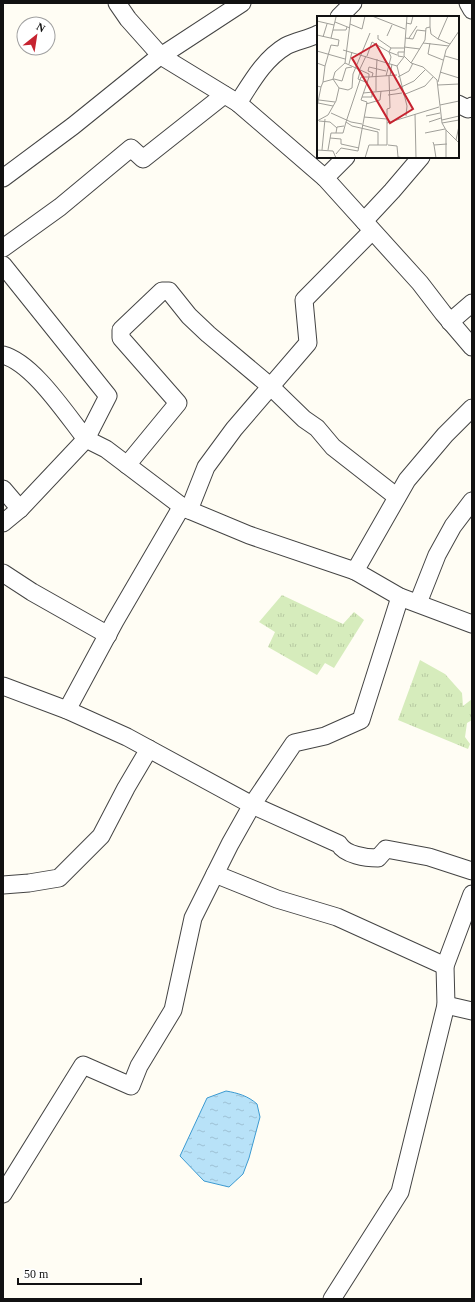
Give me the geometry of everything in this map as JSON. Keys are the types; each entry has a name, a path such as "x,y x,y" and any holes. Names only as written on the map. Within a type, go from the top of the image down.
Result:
{"street":[{"path":"117,3 128,20 161,55 231,99 325,178 420,283 450,322 472,347"},
{"path":"3,178 74,126 161,55 242,3"},
{"path":"340,16 353,3"},
{"path":"468,3 472,10"},
{"path":"3,248 60,208 131,148 143,159 231,99 275,54 287,46 317,34"},
{"path":"325,178 345,158"},
{"path":"67,710 108,635 185,508 206,467 234,429 308,343 304,300 368,226 392,191 420,158"},
{"path":"3,523 20,509 86,439 108,396 5,271"},
{"path":"127,465 178,403 121,338 121,330 162,291 169,291 189,316 208,334 270,386 304,419 317,428 333,447 397,498"},
{"path":"450,322 472,303"},
{"path":"3,355 19,361 31,371 86,439 106,450 185,508 249,535 356,571 400,597 472,624"},
{"path":"356,571 407,480 445,435 472,408"},
{"path":"3,489 20,509"},
{"path":"418,604 453,526 472,501"},
{"path":"3,573 32,592 108,635"},
{"path":"3,1194 83,1065 130,1086 139,1066 173,1010 193,918 252,805 294,743 326,736 361,720 400,597"},
{"path":"3,686 67,710 149,749 252,805 339,844 344,851 369,858 378,858 386,849 429,857 472,872"},
{"path":"3,885 29,883 59,878 101,836 126,788 149,749"},
{"path":"215,874 277,899 337,917 445,966"},
{"path":"332,1299 400,1192 446,1005 445,966 472,894"},
{"path":"446,1005 472,1011"}],"green space":[{"path":"282,595 343,624 354,612 364,620 334,668 325,663 317,675 268,647 275,632 259,622"},
{"path":"420,660 445,674 462,693 463,706 472,699 472,720 467,723 465,737 470,744 468,749 398,720"}],"water":[{"path":"226,1091 243,1095 254,1101 257,1104 260,1117 243,1174 229,1187 204,1181 180,1156 207,1098"}]}
